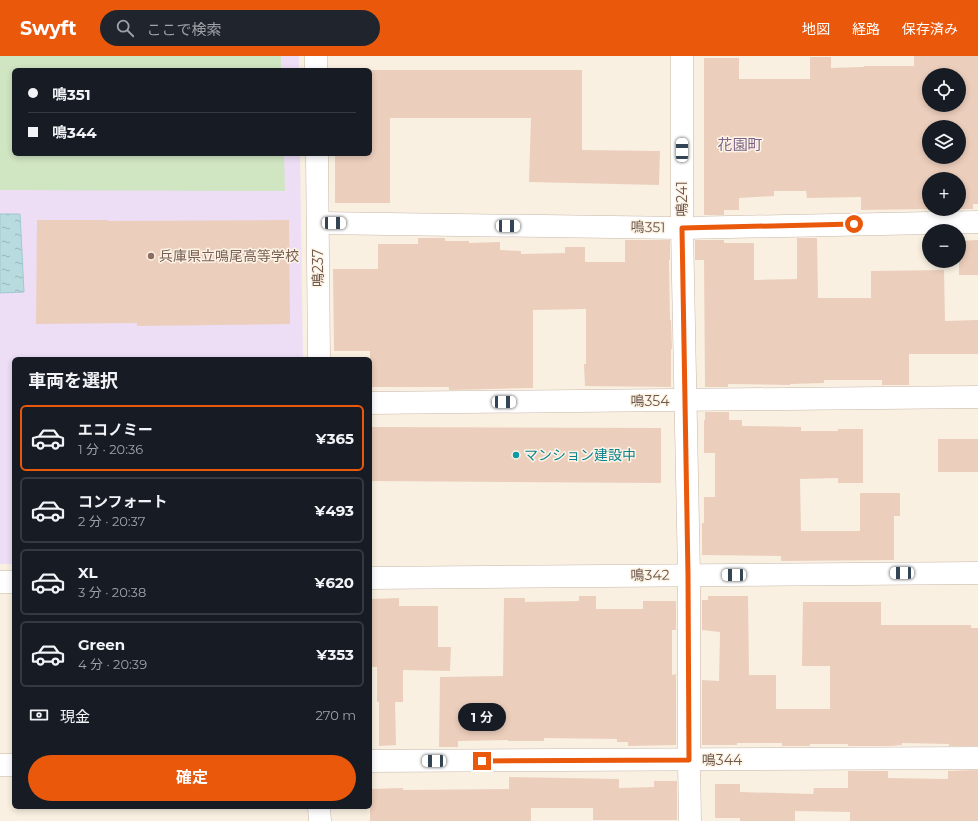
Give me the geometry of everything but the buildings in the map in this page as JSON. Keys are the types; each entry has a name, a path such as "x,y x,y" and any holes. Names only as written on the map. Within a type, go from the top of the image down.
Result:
{"street":[{"path":"316,56 316,68"},
{"name":"鳴241","path":"682,56 682,228 688,575 690,821"},
{"name":"鳴237","path":"317,156 319,357"},
{"name":"鳴351","path":"318,223 682,228 978,222"},
{"name":"鳴354","path":"372,402 978,397"},
{"name":"鳴342","path":"372,578 978,573"},
{"path":"0,582 12,582"},
{"name":"鳴344","path":"372,761 978,758"},
{"path":"0,765 12,765"},
{"path":"320,809 320,821"}],"shaded area":[{"name":"兵庫県立鳴尾高等学校","path":"0,56 299,56 299,68 12,68 12,156 300,156 303,357 12,357 12,564 0,564"}],"green space":[{"path":"0,56 281,56 281,68 12,68 12,156 284,156 285,191 0,190"}],"water":[{"path":"0,214 20,214 24,292 0,293"}],"place":[{"name":"兵庫県立鳴尾高等学校","path":"151,256"},
{"name":"マンション建設中","path":"516,455"}],"district":[{"name":"花園町","path":"740,145"}],"route":[{"path":"482,761 689,760 688,575 682,228 854,224"}]}
